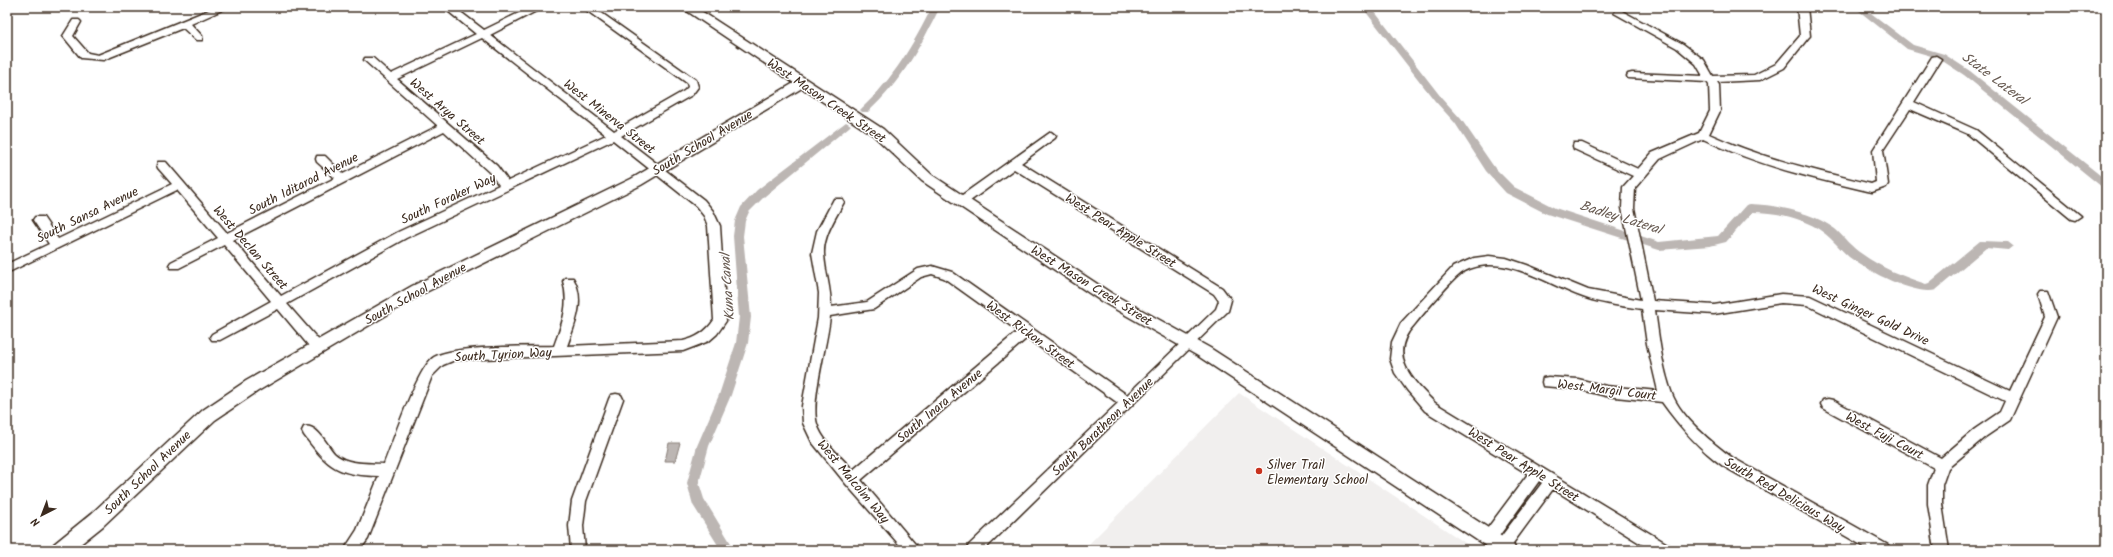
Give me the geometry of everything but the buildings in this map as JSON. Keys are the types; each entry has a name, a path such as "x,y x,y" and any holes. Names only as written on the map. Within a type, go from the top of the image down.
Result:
{"street":[{"path":"76,22 68,36 86,56 99,58 224,7"},
{"name":"West Minerva Street","path":"448,7 700,203 709,214 714,226 720,321 714,331 705,339"},
{"path":"390,80 539,7"},
{"name":"South Foraker Way","path":"216,337 402,235 613,136 688,93 693,87 692,82 587,7"},
{"name":"West Mason Creek Street","path":"687,7 878,132 927,178 1106,297 1188,343 1499,545"},
{"path":"1632,76 1711,79 1756,78 1780,66 1805,36 1802,7"},
{"path":"1619,13 1657,32 1680,46 1700,62 1711,79 1716,95 1715,111 1703,135 1686,144 1656,156 1629,187 1628,208 1648,305 1653,344 1666,397"},
{"path":"185,24 199,38"},
{"path":"1703,135 1738,151 1784,167 1872,188 1882,184 1878,150 1936,59"},
{"name":"West Arya Street","path":"369,60 493,169 506,186"},
{"name":"South School Avenue","path":"60,550 97,520 209,415 252,386 417,290 583,209 656,170 802,83"},
{"path":"1908,104 1972,132 2075,216"},
{"name":"South Iditarod Avenue","path":"176,265 444,127"},
{"path":"962,201 1051,136"},
{"path":"1578,146 1639,174"},
{"path":"321,159 342,179"},
{"name":"West Pear Apple Street","path":"1014,164 1218,291 1225,300"},
{"name":"West Declan Street","path":"162,165 318,348"},
{"name":"South Sansa Avenue","path":"7,269 179,185"},
{"name":"West Malcolm Way","path":"838,202 823,231 818,253 825,293 825,312 809,406 810,423 816,438 913,550"},
{"path":"39,220 56,245"},
{"name":"West Ginger Gold Drive","path":"1397,364 1398,343 1404,328 1459,269 1477,261 1494,260 1514,264 1557,284 1586,294 1648,305 1707,310 1736,307 1781,297 1794,297 1810,301 2012,398"},
{"name":"West Rickon Street","path":"825,312 870,306 918,273 932,270 948,274 1127,402"},
{"path":"559,351 574,304 574,294 569,281"},
{"path":"1942,550 1935,504 1935,485 1942,465 1980,433 2005,416 2050,317 2044,294"},
{"name":"South Baratheon Avenue","path":"974,550 1222,311 1225,300"},
{"name":"South Inara Avenue","path":"851,480 1026,331"},
{"name":"South Tyrion Way","path":"352,550 363,534 427,373 438,361 455,354 683,346 694,344 705,339"},
{"name":"West Pear Apple Street","path":"1397,364 1409,384 1430,406 1664,550"},
{"name":"West Margil Court","path":"1548,382 1578,384 1606,391 1666,397"},
{"name":"South Red Delicious Way","path":"1666,397 1685,424 1709,448 1728,462 1883,550"},
{"path":"578,550 576,526 579,501 616,399"},
{"name":"West Fuji Court","path":"1828,404 1942,465"},
{"path":"309,431 332,460 342,465 358,469 388,470"},
{"path":"1499,545 1537,472"},
{"path":"1499,545 1551,480"}],"shaded area":[{"name":"Silver Trail Elementary School","path":"1239,393 1476,550 1083,550"},
{"path":"669,443 680,443 675,461 665,461"}],"waterway":[{"name":"Kuna Canal","path":"865,110 888,88 906,63 922,36 936,7"},
{"name":"Badley Lateral","path":"1366,7 1438,99 1458,121 1490,169 1510,190 1551,211 1659,246 1710,242 1722,239 1750,208 1779,211 1820,225 1831,232 1854,255 1867,263 1891,275 1926,288 1932,287 1984,244 2008,246"},
{"name":"State Lateral","path":"1858,7 1910,47 1941,56 1967,73 2106,185"},
{"name":"Kuna Canal","path":"728,550 698,501 693,483 703,446 725,395 742,343 745,317 738,236 740,221 745,210 761,193 846,125"}],"place":[{"name":"Silver Trail Elementary School","path":"1259,471"}]}
